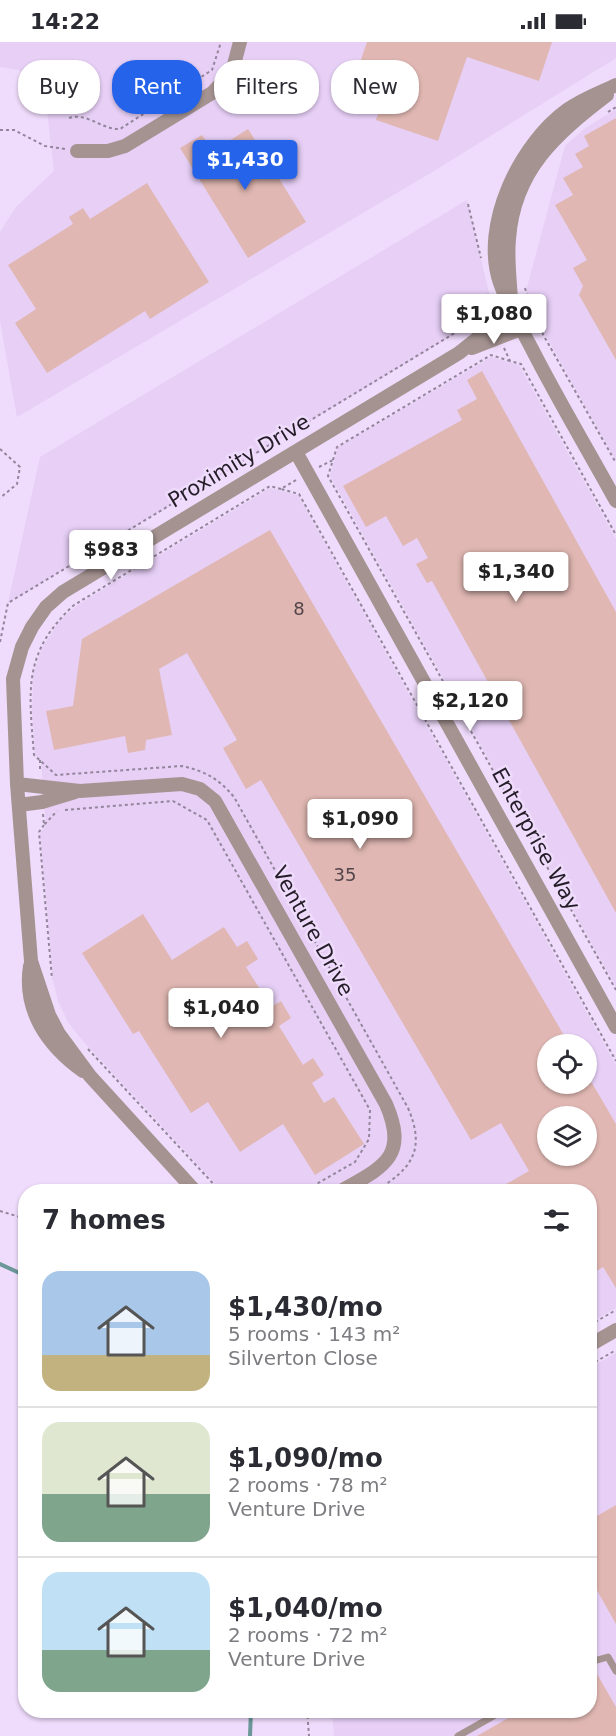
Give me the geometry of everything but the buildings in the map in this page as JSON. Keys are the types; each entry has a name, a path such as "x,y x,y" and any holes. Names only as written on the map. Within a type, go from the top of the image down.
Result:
{"street":[{"path":"76,151 108,151 125,147 212,93 232,72 240,42"},
{"path":"616,87 558,134 536,160 527,176 512,215 509,238 513,310 521,329 616,501"},
{"name":"Proximity Drive","path":"497,332 513,310"},
{"name":"Proximity Drive","path":"189,1184 90,1076 49,1015 31,961 17,784 13,679 22,647 46,607 63,592 459,353 497,332 521,329"},
{"name":"Enterprise Way","path":"296,452 616,1027"},
{"name":"Venture Drive","path":"17,784 80,791 182,784 200,789 215,801 394,1122 396,1137 386,1162 353,1184"},
{"name":"Venture Drive","path":"19,805 42,802 80,791"},
{"path":"597,1341 616,1330"}],"lane":[{"path":"597,1660 608,1657 616,1671"},
{"path":"458,1736 490,1718"}],"path":[{"path":"69,118 76,116 96,124 120,129 212,70 220,42"},
{"path":"0,130 14,130 45,146 76,151"},
{"path":"522,280 533,315 616,463"},
{"path":"0,642 8,603 478,320 490,292"},
{"path":"484,305 510,361"},
{"path":"616,535 521,364 491,356 337,447 328,476 616,990"},
{"path":"0,449 20,467 17,484 0,498"},
{"path":"333,460 281,489 299,494 616,1061"},
{"path":"40,760 41,786"},
{"path":"53,988 39,832 44,825 58,810 172,801 207,820 370,1110 369,1139 355,1162 316,1184"},
{"path":"42,802 44,825"},
{"path":"84,1045 213,1184"},
{"path":"0,1211 18,1217"},
{"path":"597,1321 616,1310"},
{"path":"597,1361 616,1350"},
{"path":"308,1718 309,1736"}],"shaded area":[{"path":"0,42 616,42 616,58 434,171 17,417 0,321 0,232 16,207 54,171 47,114 100,114 100,60 18,60 18,70 0,67"},
{"path":"616,109 616,461 544,333 526,291 565,146 584,129"},
{"path":"467,200 489,293 478,320 8,603 40,457"},
{"path":"491,357 519,365 616,539 616,987 330,476 338,447"},
{"path":"270,488 298,495 616,1065 616,1308 597,1319 597,1184 216,1184 83,1041 68,1022 58,1001 53,980 40,833 46,826 41,760 35,755 32,711 33,675 41,650 60,620 79,604"},
{"path":"616,1353 616,1736 334,1736 333,1718 597,1718 597,1364"}],"waterway":[{"path":"0,1264 18,1272"},
{"path":"250,1736 251,1718"}]}
